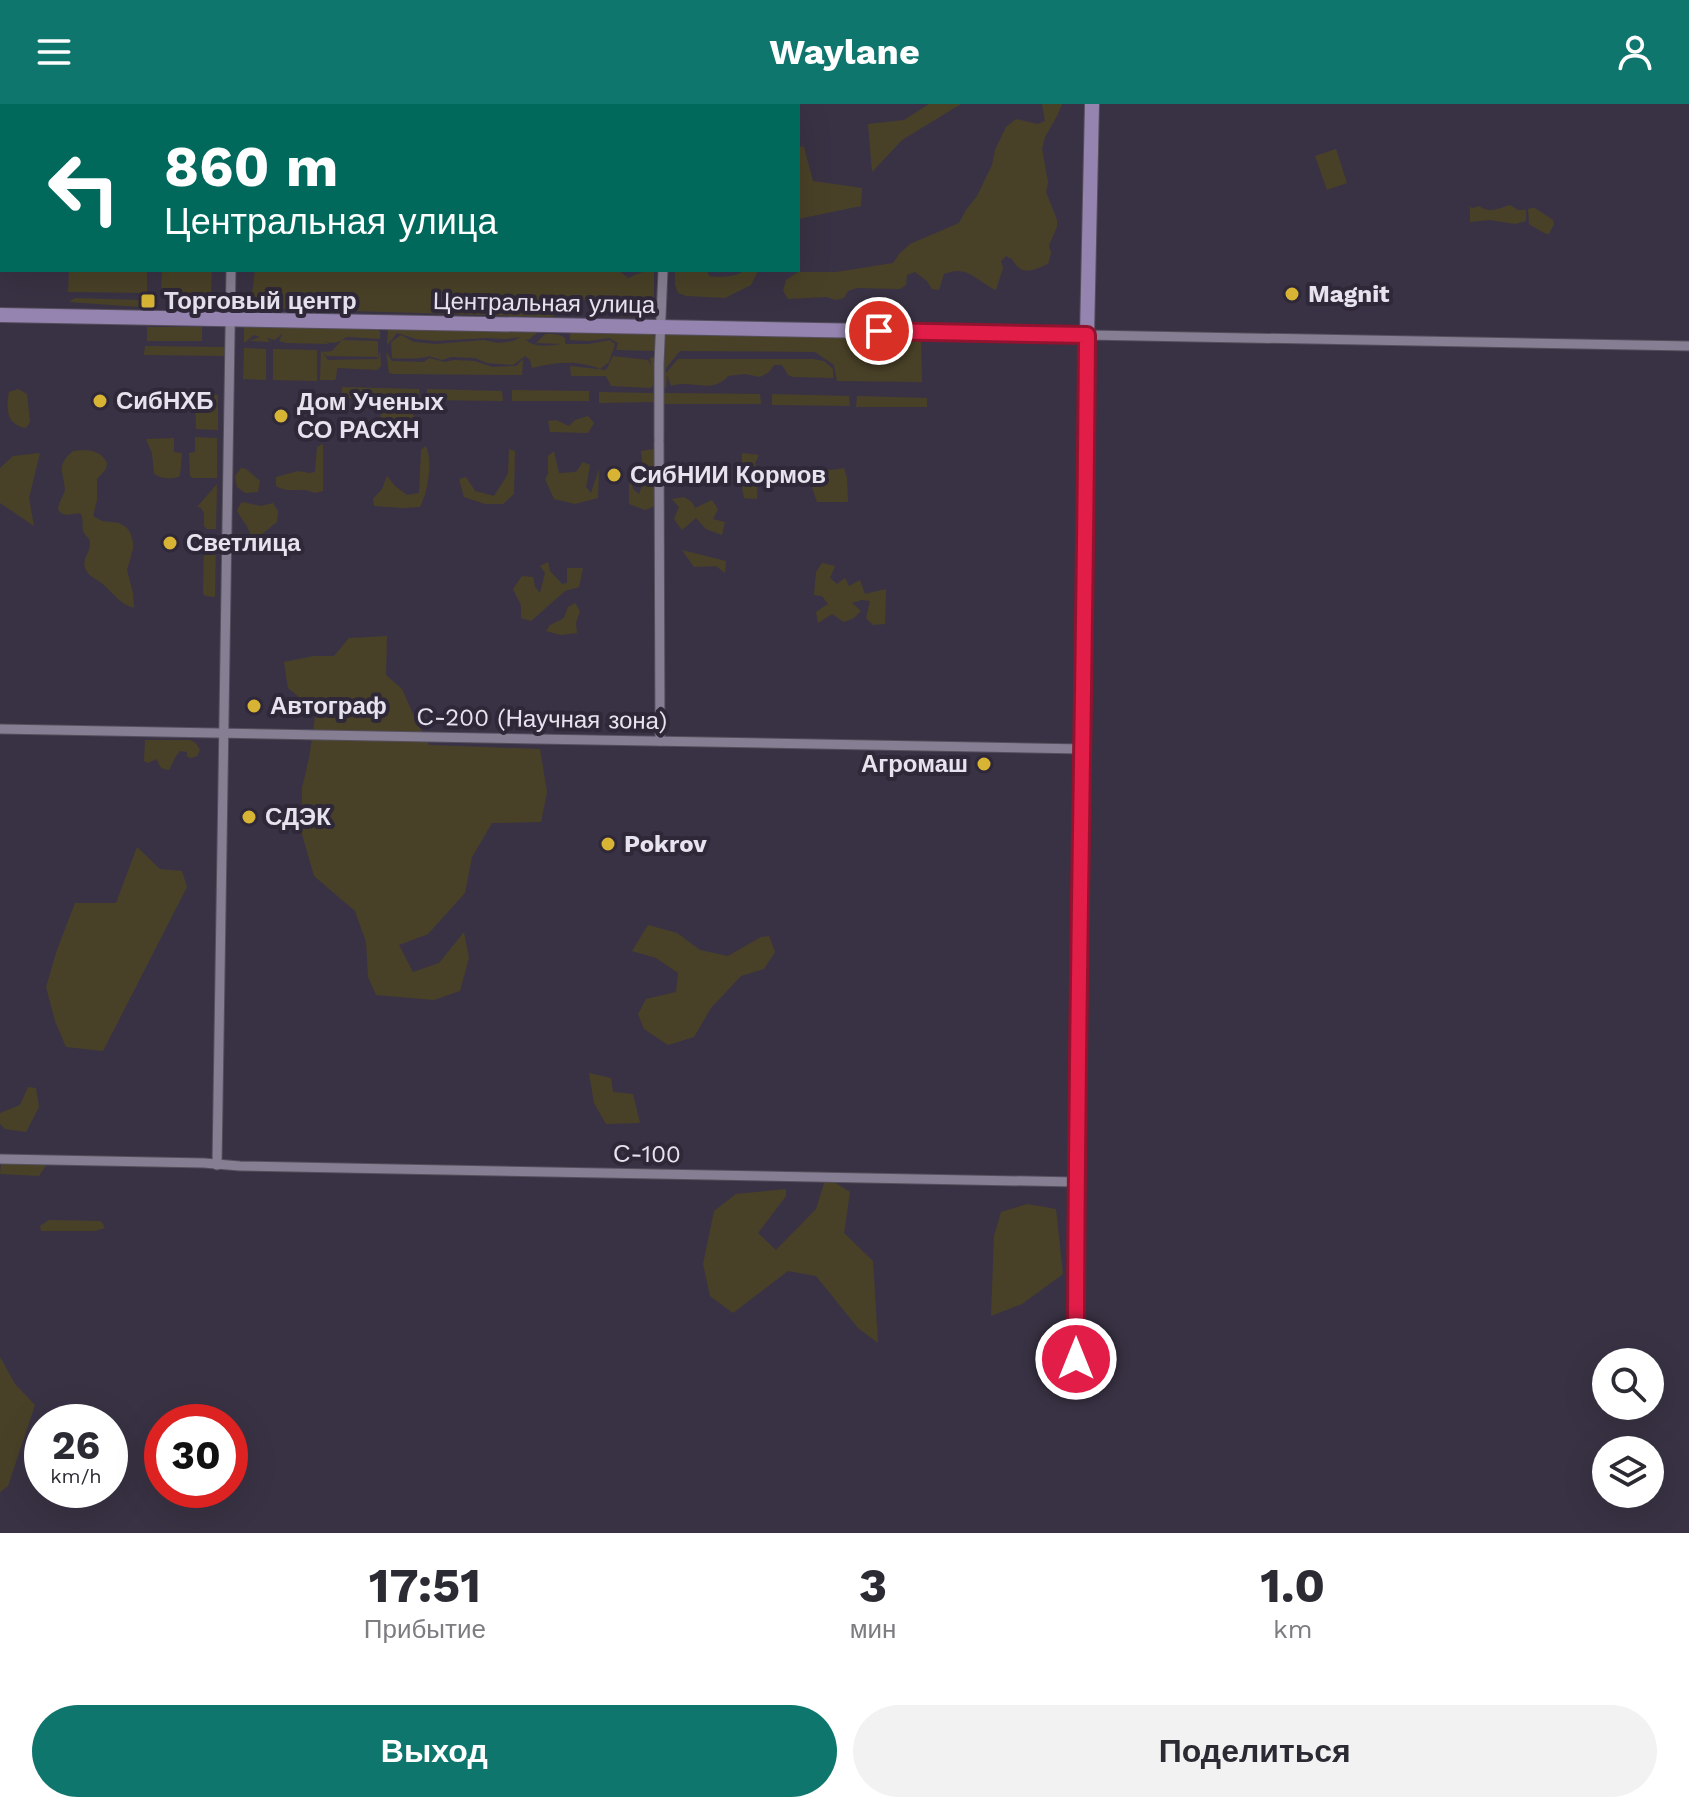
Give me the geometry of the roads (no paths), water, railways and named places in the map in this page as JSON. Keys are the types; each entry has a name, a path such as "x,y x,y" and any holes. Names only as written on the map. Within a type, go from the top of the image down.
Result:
{"main road":[{"path":"1087,335 1092,104"},
{"name":"Центральная улица","path":"0,315 1087,335"}],"street":[{"path":"217,1165 231,272"},
{"path":"660,741 659,440 663,272"},
{"path":"1076,1359 1087,335 1689,346"},
{"name":"С-200 (Научная зона)","path":"0,729 1083,749"},
{"name":"С-100","path":"0,1159 1076,1182"}],"place":[{"name":"Magnit","path":"1292,294"},
{"name":"Торговый центр","path":"148,301"},
{"name":"СибНХБ","path":"100,401"},
{"name":"Дом Ученых СО РАСХН","path":"281,416"},
{"name":"СибНИИ Кормов","path":"614,475"},
{"name":"Светлица","path":"170,543"},
{"name":"Автограф","path":"254,706"},
{"name":"Агромаш","path":"984,764"},
{"name":"СДЭК","path":"249,817"},
{"name":"Pokrov","path":"608,844"}]}
